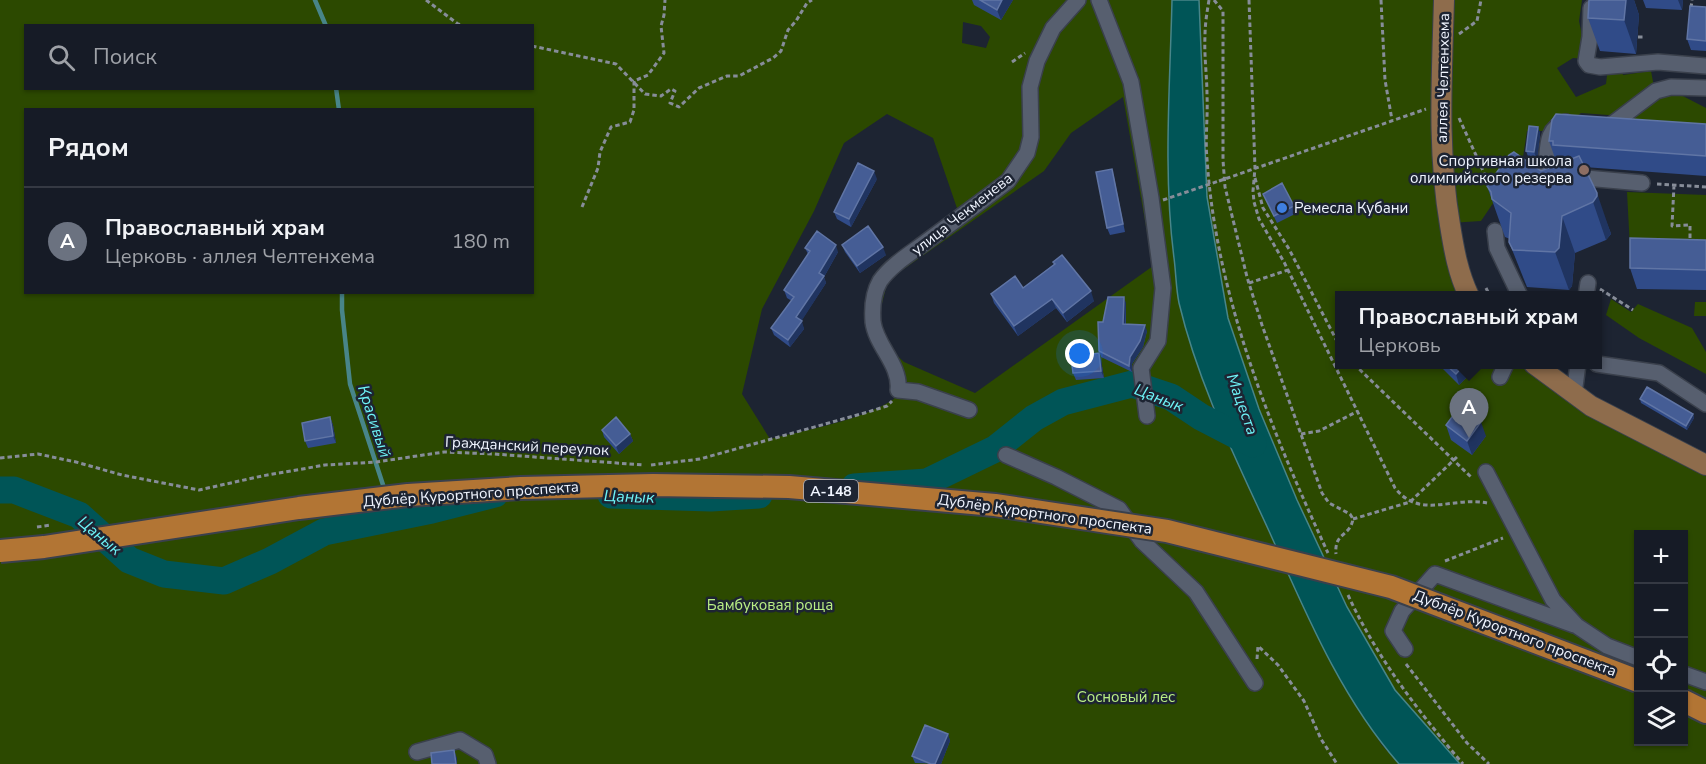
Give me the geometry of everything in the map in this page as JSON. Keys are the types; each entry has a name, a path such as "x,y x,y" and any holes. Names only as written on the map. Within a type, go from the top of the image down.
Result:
{"highway":[{"name":"Дублёр Курортного проспекта","path":"0,551 44,547 299,508 408,495 521,488 641,485 801,488 995,505 1167,531 1391,587 1634,679"},
{"path":"1688,703 1706,712"}],"main road":[{"name":"аллея Челтенхема","path":"1444,0 1440,138 1451,231 1460,276 1468,291"},
{"path":"1541,369 1592,406 1706,465"}],"street":[{"name":"улица Чекменева","path":"898,390 897,375 877,339 873,323 872,307 880,281 904,258 1008,181 1018,169 1027,153 1031,137 1030,87 1036,61 1053,28 1078,0"},
{"path":"1099,0 1131,82 1151,198 1163,288 1158,341 1141,368 1148,416"},
{"path":"1591,8 1586,62 1589,65 1600,67 1658,62 1706,66"},
{"path":"1611,125 1656,92 1671,87 1706,88"},
{"path":"1635,127 1587,123 1562,123 1555,126 1550,132 1546,166 1552,175 1642,183"},
{"path":"1495,231 1497,248 1518,291"},
{"path":"1602,365 1659,373 1706,404"},
{"path":"1575,394 1578,369"},
{"path":"898,390 918,392 969,410"},
{"path":"1006,455 1119,509 1142,541 1196,592 1255,683"},
{"path":"1480,476 1553,600 1577,626 1606,646 1634,656"},
{"path":"1402,652 1393,631 1402,611 1435,574 1577,626"},
{"path":"1688,676 1706,682"},
{"path":"417,752 460,740 485,756 488,764"}],"path":[{"path":"426,0 459,24"},
{"path":"634,81 648,75 664,52 661,26 665,0"},
{"path":"534,46 616,64 645,94 661,96 671,89 675,91 670,103 679,107 699,88 727,76 739,76 773,58 781,51 788,30 807,3 812,0"},
{"path":"1209,0 1205,35 1207,158 1214,216 1231,300 1250,364 1292,476 1330,558"},
{"path":"1214,0 1223,11 1224,179 1249,283 1322,493 1329,503 1350,514 1353,519"},
{"path":"1249,0 1255,168 1254,202 1259,219 1288,270 1335,365"},
{"path":"1381,0 1385,80 1392,120"},
{"path":"1477,21 1481,0"},
{"path":"1691,11 1692,0"},
{"path":"1638,37 1644,37"},
{"path":"582,207 598,168 600,152 611,127 630,122 634,110 634,81"},
{"path":"1163,200 1427,108"},
{"path":"1458,114 1485,175 1491,177 1501,174"},
{"path":"1254,177 1263,208 1290,249 1335,337"},
{"path":"1642,183 1706,187"},
{"path":"1674,185 1672,226 1690,225 1690,248"},
{"path":"1249,283 1288,270"},
{"path":"1602,293 1612,295 1633,310"},
{"path":"1337,369 1395,488 1410,502 1421,506 1475,500 1487,503"},
{"path":"1359,369 1454,459 1480,476"},
{"name":"Гражданский переулок","path":"0,458 38,454 76,462 122,476 199,490 325,465 376,462 444,452 648,465 700,459 868,412 887,406 895,399 898,390"},
{"path":"1301,434 1319,430 1358,411"},
{"path":"1353,519 1410,502 1459,455"},
{"path":"614,468 648,465 680,468"},
{"path":"1339,563 1335,553 1335,542 1348,531 1353,519"},
{"path":"34,528 58,525"},
{"path":"1438,564 1512,534"},
{"path":"1343,586 1374,646 1400,685 1463,764"},
{"path":"1349,594 1352,604"},
{"path":"1255,683 1258,646 1278,665 1304,701 1321,739 1337,764"},
{"path":"1402,652 1460,735 1489,764"}],"green space":[{"path":"0,0 1172,0 1168,171 1171,235 1179,303 1214,413 1308,616 1381,744 1399,764 0,764","holes":["963,22 981,26 990,37 986,48 962,43","1123,97 1153,266 975,393 904,362 888,347 877,323 888,280 1044,171 1071,133","887,114 933,138 960,217 880,281 873,323 899,383 894,399 881,407 850,419 770,439 742,394 762,309 814,211 844,143"]},
{"path":"1199,0 1582,0 1579,21 1587,59 1573,58 1557,68 1576,97 1606,84 1608,67 1622,65 1623,75 1651,71 1654,87 1677,93 1706,108 1706,132 1611,125 1622,116 1581,113 1568,123 1556,128 1527,131 1523,157 1527,173 1504,187 1481,221 1450,223 1468,291 1335,291 1335,369 1541,369 1706,465 1706,764 1460,764 1395,690 1347,607 1297,500 1259,409 1228,318 1207,197"},
{"path":"1627,192 1706,195 1706,248 1630,248"},
{"path":"1611,299 1631,312 1638,304 1692,328 1706,352 1706,374 1639,338 1606,315"},
{"path":"1695,302 1706,302 1706,316 1694,316"}],"water":[{"name":"Мацеста","path":"1172,0 1199,0 1207,197 1228,318 1259,409 1297,500 1347,607 1395,690 1460,764 1399,764 1359,711 1310,622 1231,447 1196,362 1179,303 1171,226 1168,129"}],"building":[{"path":"980,0 1002,0 997,10"},
{"path":"1589,0 1626,0 1624,20 1588,18"},
{"path":"1690,6 1706,7 1706,41 1687,39"},
{"path":"1556,114 1706,124 1706,156 1553,145 1553,141 1549,141 1552,120"},
{"path":"1529,126 1538,127 1534,152 1526,151"},
{"path":"1514,152 1541,171 1579,156 1597,193 1593,202 1562,216 1559,248 1555,252 1513,250 1509,242 1511,213 1492,199 1487,186 1509,155"},
{"path":"858,163 874,171 849,219 834,212"},
{"path":"1112,169 1123,224 1107,228 1096,172"},
{"path":"1282,183 1294,206 1274,216 1263,194"},
{"path":"868,226 883,247 857,266 842,245"},
{"path":"817,231 836,245 819,273 824,276 796,317 802,321 788,340 771,328 794,297 784,290 810,251 805,248"},
{"path":"1630,238 1706,240 1706,270 1630,268"},
{"path":"1062,255 1091,291 1063,313 1052,299 1014,326 991,294 1015,276 1023,288 1055,264 1053,262"},
{"path":"1108,297 1124,297 1123,324 1145,325 1140,341 1130,357 1129,366 1099,351 1098,322 1103,322"},
{"path":"1099,353 1101,371 1073,373 1071,357"},
{"path":"1450,369 1460,369 1456,374"},
{"path":"1647,387 1693,414 1686,426 1640,399"},
{"path":"1460,406 1481,422 1467,441 1446,425"},
{"path":"330,417 333,436 305,441 302,423"},
{"path":"616,417 630,434 616,446 602,430"},
{"path":"925,725 948,734 935,764 912,756"},
{"path":"454,750 456,764 432,764 431,753"}],"waterway":[{"name":"Красивый","path":"315,0 325,24"},
{"name":"Красивый","path":"336,90 339,108"},
{"name":"Красивый","path":"342,294 350,384 385,491"},
{"name":"Цанык","path":"854,487 927,482 995,449 1034,418 1063,402 1132,384 1171,397 1201,417 1253,444"},
{"name":"Цанык","path":"0,490 14,490 79,515 129,560 164,574 224,581 270,561 324,532 432,510 495,494"},
{"name":"Цанык","path":"611,495 711,498 759,495"},
{"name":"Красивый","path":"390,504 394,518"}],"place":[{"name":"Спортивная школа олимпийского резерва","path":"1584,170"},
{"name":"Ремесла Кубани","path":"1282,208"},
{"name":"Православный храм","path":"1469,438"}],"park label":[{"name":"Бамбуковая роща","path":"770,605"},
{"name":"Сосновый лес","path":"1126,697"}]}
